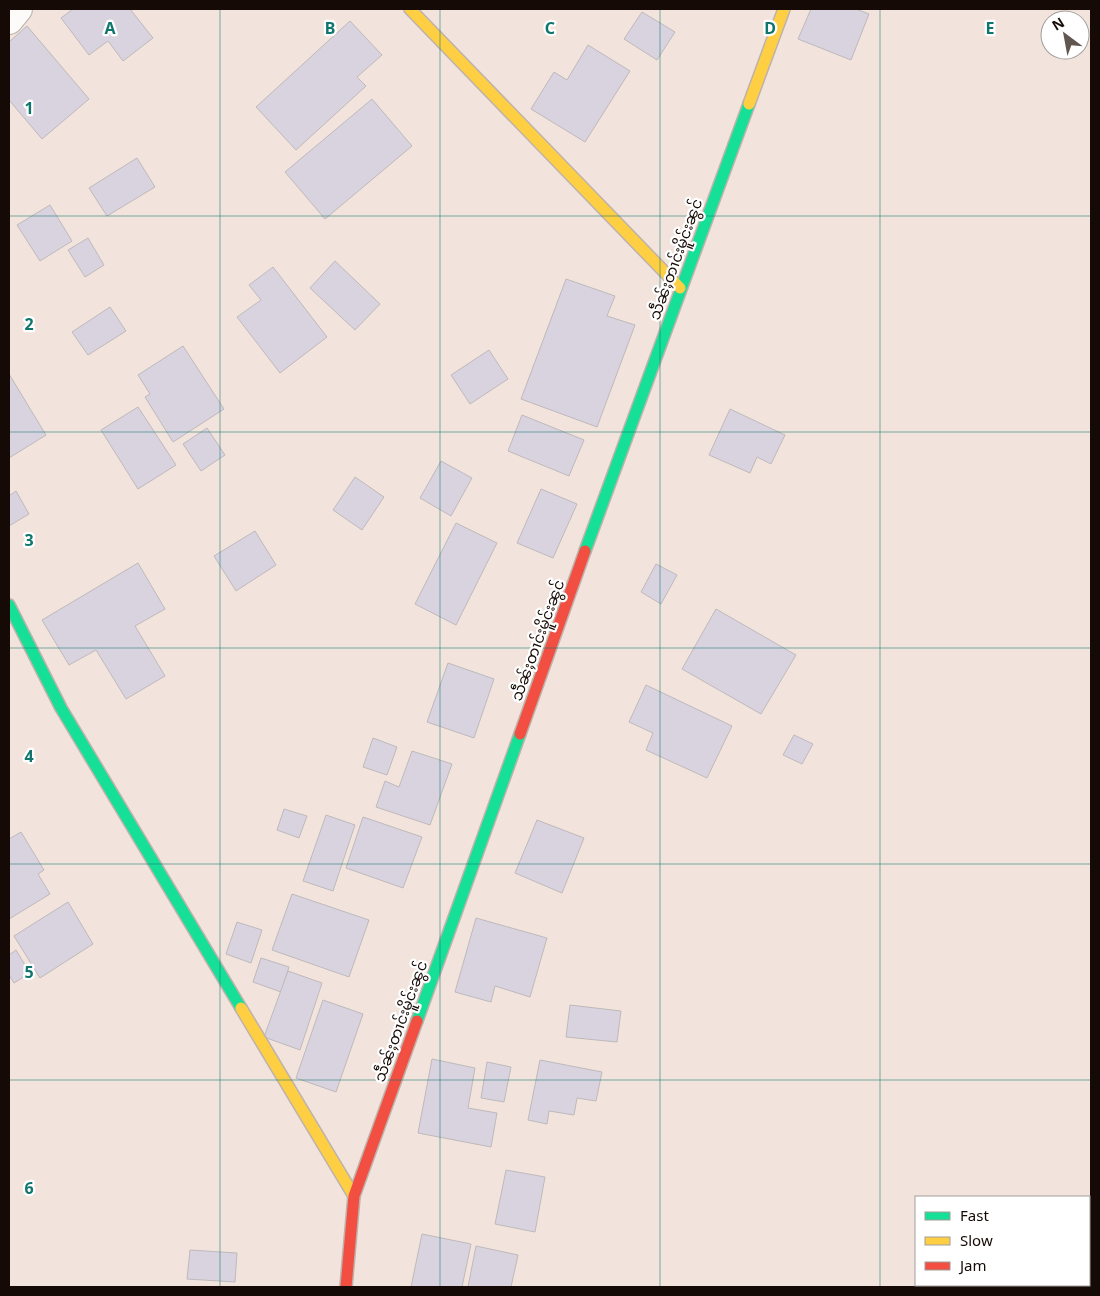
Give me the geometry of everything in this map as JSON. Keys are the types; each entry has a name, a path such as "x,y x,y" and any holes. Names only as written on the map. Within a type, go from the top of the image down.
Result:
{"main road":[{"path":"410,9 680,288"},
{"name":"သဵၼ်ႈတၢင်းမိူင်းၼွင်","path":"346,1287 354,1196 680,288 784,9"},
{"path":"9,606 61,708 354,1196"}],"street":[{"path":"9,20 18,9"}],"building":[{"path":"73,9 130,9 153,38 123,61 108,41 89,55 61,18"},
{"path":"811,9 856,9 869,14 851,60 798,39"},
{"path":"642,12 675,32 657,60 624,39"},
{"path":"350,21 382,55 357,77 366,86 296,150 256,107"},
{"path":"27,26 89,99 42,139 9,100 9,42"},
{"path":"588,45 630,71 585,142 531,109 554,72 567,80"},
{"path":"372,99 412,146 325,219 285,172"},
{"path":"137,158 155,187 107,216 89,188"},
{"path":"50,205 72,241 40,261 17,225"},
{"path":"88,238 104,265 85,277 68,250"},
{"path":"335,261 380,304 355,330 310,288"},
{"path":"273,267 327,337 280,373 237,317 261,300 249,285"},
{"path":"566,279 615,296 607,316 635,325 597,427 521,399"},
{"path":"110,307 126,331 88,355 72,332"},
{"path":"183,346 224,409 173,442 145,397 150,394 138,375"},
{"path":"489,350 508,379 470,404 451,375"},
{"path":"9,374 46,435 9,458"},
{"path":"138,407 176,465 138,489 101,430"},
{"path":"730,409 785,435 771,464 757,457 750,473 709,455"},
{"path":"522,415 584,440 569,476 508,451"},
{"path":"207,428 225,455 201,471 183,444"},
{"path":"441,461 472,478 451,516 420,498"},
{"path":"355,477 384,497 362,530 333,510"},
{"path":"541,489 577,504 553,558 517,543"},
{"path":"16,491 29,514 9,526 9,496"},
{"path":"456,523 497,543 456,625 415,604"},
{"path":"255,531 276,565 236,591 214,556"},
{"path":"138,563 165,609 135,626 165,676 126,699 96,650 69,665 42,620"},
{"path":"656,564 677,575 661,604 641,592"},
{"path":"716,609 796,655 761,714 682,669"},
{"path":"448,663 494,679 474,738 427,722"},
{"path":"646,685 732,726 707,778 646,750 653,733 629,722"},
{"path":"794,735 813,744 802,764 783,755"},
{"path":"373,738 397,747 387,775 363,767"},
{"path":"412,751 452,764 430,825 376,807 385,781 399,787"},
{"path":"284,809 307,816 299,838 277,830"},
{"path":"326,815 355,825 333,891 303,881"},
{"path":"363,817 422,837 403,888 346,868"},
{"path":"537,820 584,838 562,893 515,873"},
{"path":"21,832 44,870 38,874 50,894 9,919 9,839"},
{"path":"292,894 369,920 349,977 272,950"},
{"path":"68,902 93,944 40,978 14,936"},
{"path":"476,918 547,938 530,997 495,986 491,1002 455,992"},
{"path":"237,922 262,930 251,963 226,954"},
{"path":"16,950 30,973 14,983 9,975 9,955"},
{"path":"261,958 289,967 281,992 253,982"},
{"path":"288,971 322,983 300,1050 264,1037"},
{"path":"323,1000 363,1014 336,1092 296,1078"},
{"path":"570,1005 621,1011 617,1042 566,1037"},
{"path":"432,1059 475,1068 468,1108 497,1113 491,1147 418,1133"},
{"path":"540,1060 602,1072 596,1101 577,1098 574,1115 549,1111 547,1124 528,1120"},
{"path":"487,1062 511,1067 504,1102 481,1098"},
{"path":"506,1170 545,1177 535,1232 495,1224"},
{"path":"422,1234 471,1244 462,1287 411,1287"},
{"path":"476,1246 518,1255 511,1287 468,1287"},
{"path":"190,1250 237,1253 235,1282 187,1279"}],"traffic: fast":[{"path":"585,551 749,104"},
{"path":"9,605 61,708 241,1008"},
{"path":"417,1021 520,734"}],"traffic: slow":[{"path":"410,9 680,288"},
{"path":"749,104 784,9"},
{"path":"241,1008 354,1196"}],"traffic: jam":[{"path":"520,734 585,551"},
{"path":"346,1287 354,1196 417,1021"}]}
